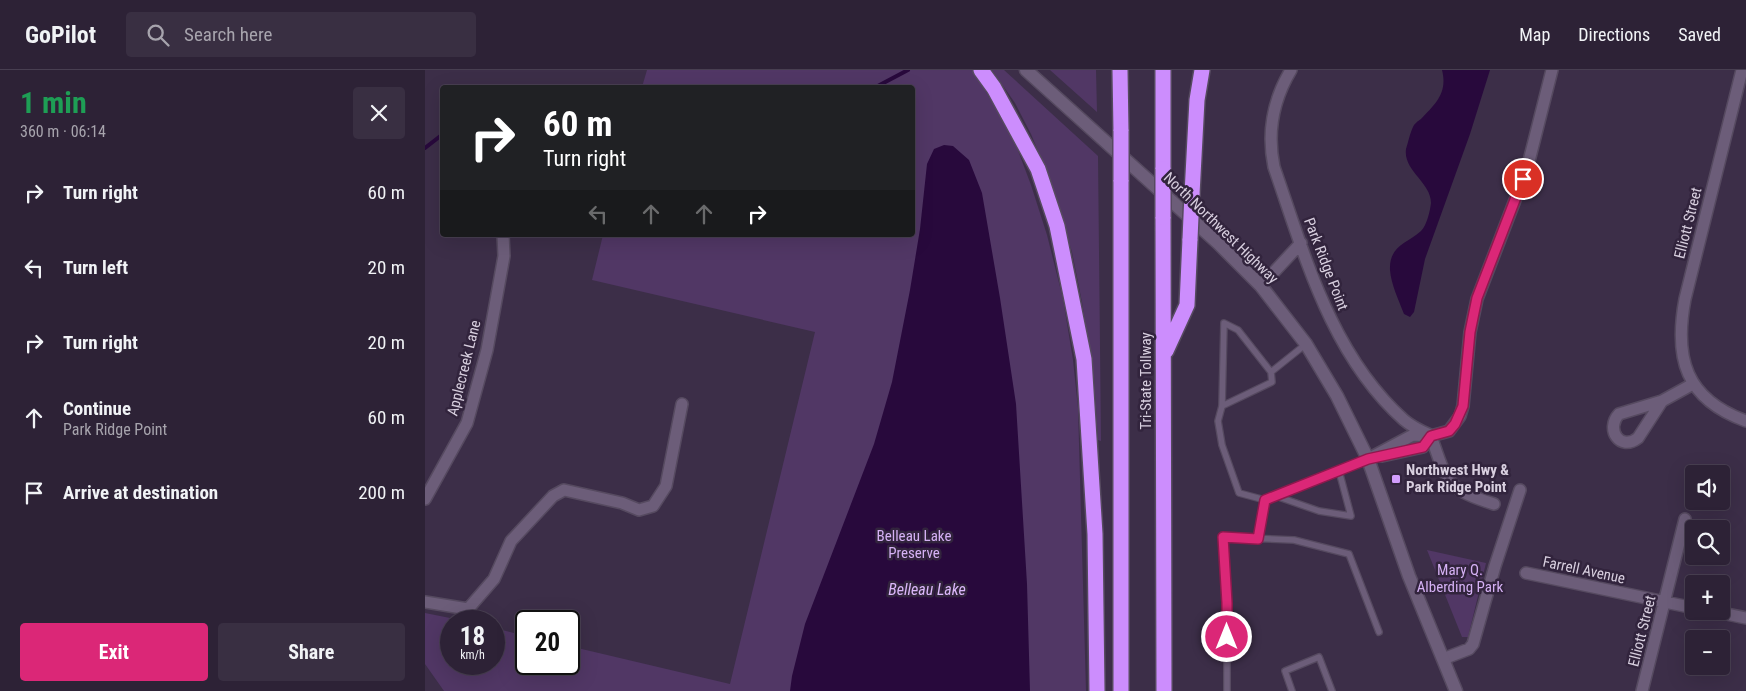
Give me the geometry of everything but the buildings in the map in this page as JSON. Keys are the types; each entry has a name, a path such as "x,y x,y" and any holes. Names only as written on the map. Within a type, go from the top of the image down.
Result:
{"highway":[{"path":"981,70 994,88 1038,169 1057,226 1084,359 1095,534 1097,691"},
{"name":"Tri-State Tollway","path":"1120,70 1121,691"},
{"name":"Tri-State Tollway","path":"1163,70 1164,691"},
{"path":"1164,357 1187,304 1197,100 1202,70"}],"main road":[{"name":"North Northwest Highway","path":"1026,70 1218,243 1261,286 1306,344 1337,396 1368,459 1409,576 1456,691"}],"street":[{"name":"Park Ridge Point","path":"1291,70 1279,96 1271,129 1270,142 1274,167 1327,313 1361,370 1387,404 1405,421 1431,436"},
{"path":"1368,459 1413,436 1431,436 1449,431 1460,416 1463,406 1470,332 1477,298 1527,169 1552,70"},
{"name":"Elliott Street","path":"1693,384 1683,360 1680,333 1681,318 1742,70"},
{"name":"Applecreek Lane","path":"425,499 467,423 487,350 504,256 503,237"},
{"path":"1261,286 1301,243"},
{"path":"1662,401 1693,384 1715,405 1746,421"},
{"path":"425,602 468,609 494,579 511,541 553,496 564,490 622,503 639,510 653,506 666,486 682,404"},
{"path":"1431,436 1444,473 1453,486 1463,493 1494,504"},
{"path":"1443,660 1469,649 1473,644 1495,566 1521,490"},
{"name":"Elliott Street","path":"1642,691 1685,519"},
{"name":"Farrell Avenue","path":"1526,573 1685,606"},
{"path":"1730,615 1746,618"}],"lane":[{"path":"1222,406 1272,382 1271,372 1237,330 1224,324 1222,406 1218,422 1221,445 1239,493 1265,500 1368,459"},
{"path":"1271,372 1306,344"},
{"path":"1276,496 1319,511 1351,516 1339,471"},
{"path":"1258,539 1265,500"},
{"path":"1227,691 1227,603 1223,537 1294,540 1349,554 1379,632"},
{"path":"1292,691 1285,671 1319,656 1332,691"}],"green space":[{"name":"Belleau Lake Preserve","path":"647,70 973,70 1014,140 1047,235 1063,299 1073,360 1078,408 1086,691 444,691 425,664 425,613 440,616 440,675 505,675 505,631 515,633 515,675 580,675 580,649 730,684 815,332 592,280 603,237 915,237 915,85 643,85"},
{"path":"992,70 1004,70 1098,156 1101,441 1098,440 1094,377 1072,252 1050,180 1031,134 1015,103"},
{"path":"1050,70 1096,70 1097,112"},
{"name":"Mary Q. Alberding Park","path":"1427,550 1486,563 1468,637 1462,637"}],"water":[{"path":"1442,70 1490,70 1470,134 1425,259 1414,312 1410,317 1404,314 1395,292 1390,262 1399,246 1421,231 1427,222 1431,203 1430,196 1409,164 1406,157 1406,149 1414,126 1431,108 1442,92"},
{"name":"Belleau Lake","path":"944,145 953,146 969,160 982,193 1000,298 1016,404 1027,584 1030,691 790,691 805,624 874,444 892,382 920,229 927,164 934,149"}],"waterway":[{"path":"880,85 908,70"},
{"path":"425,148 440,136"}],"place":[{"name":"Northwest Hwy & Park Ridge Point","path":"1396,479"}],"route":[{"path":"1227,637 1223,537 1258,539 1265,500 1368,459 1423,447 1431,436 1449,431 1455,424 1463,406 1470,332 1477,298 1523,179"}]}
